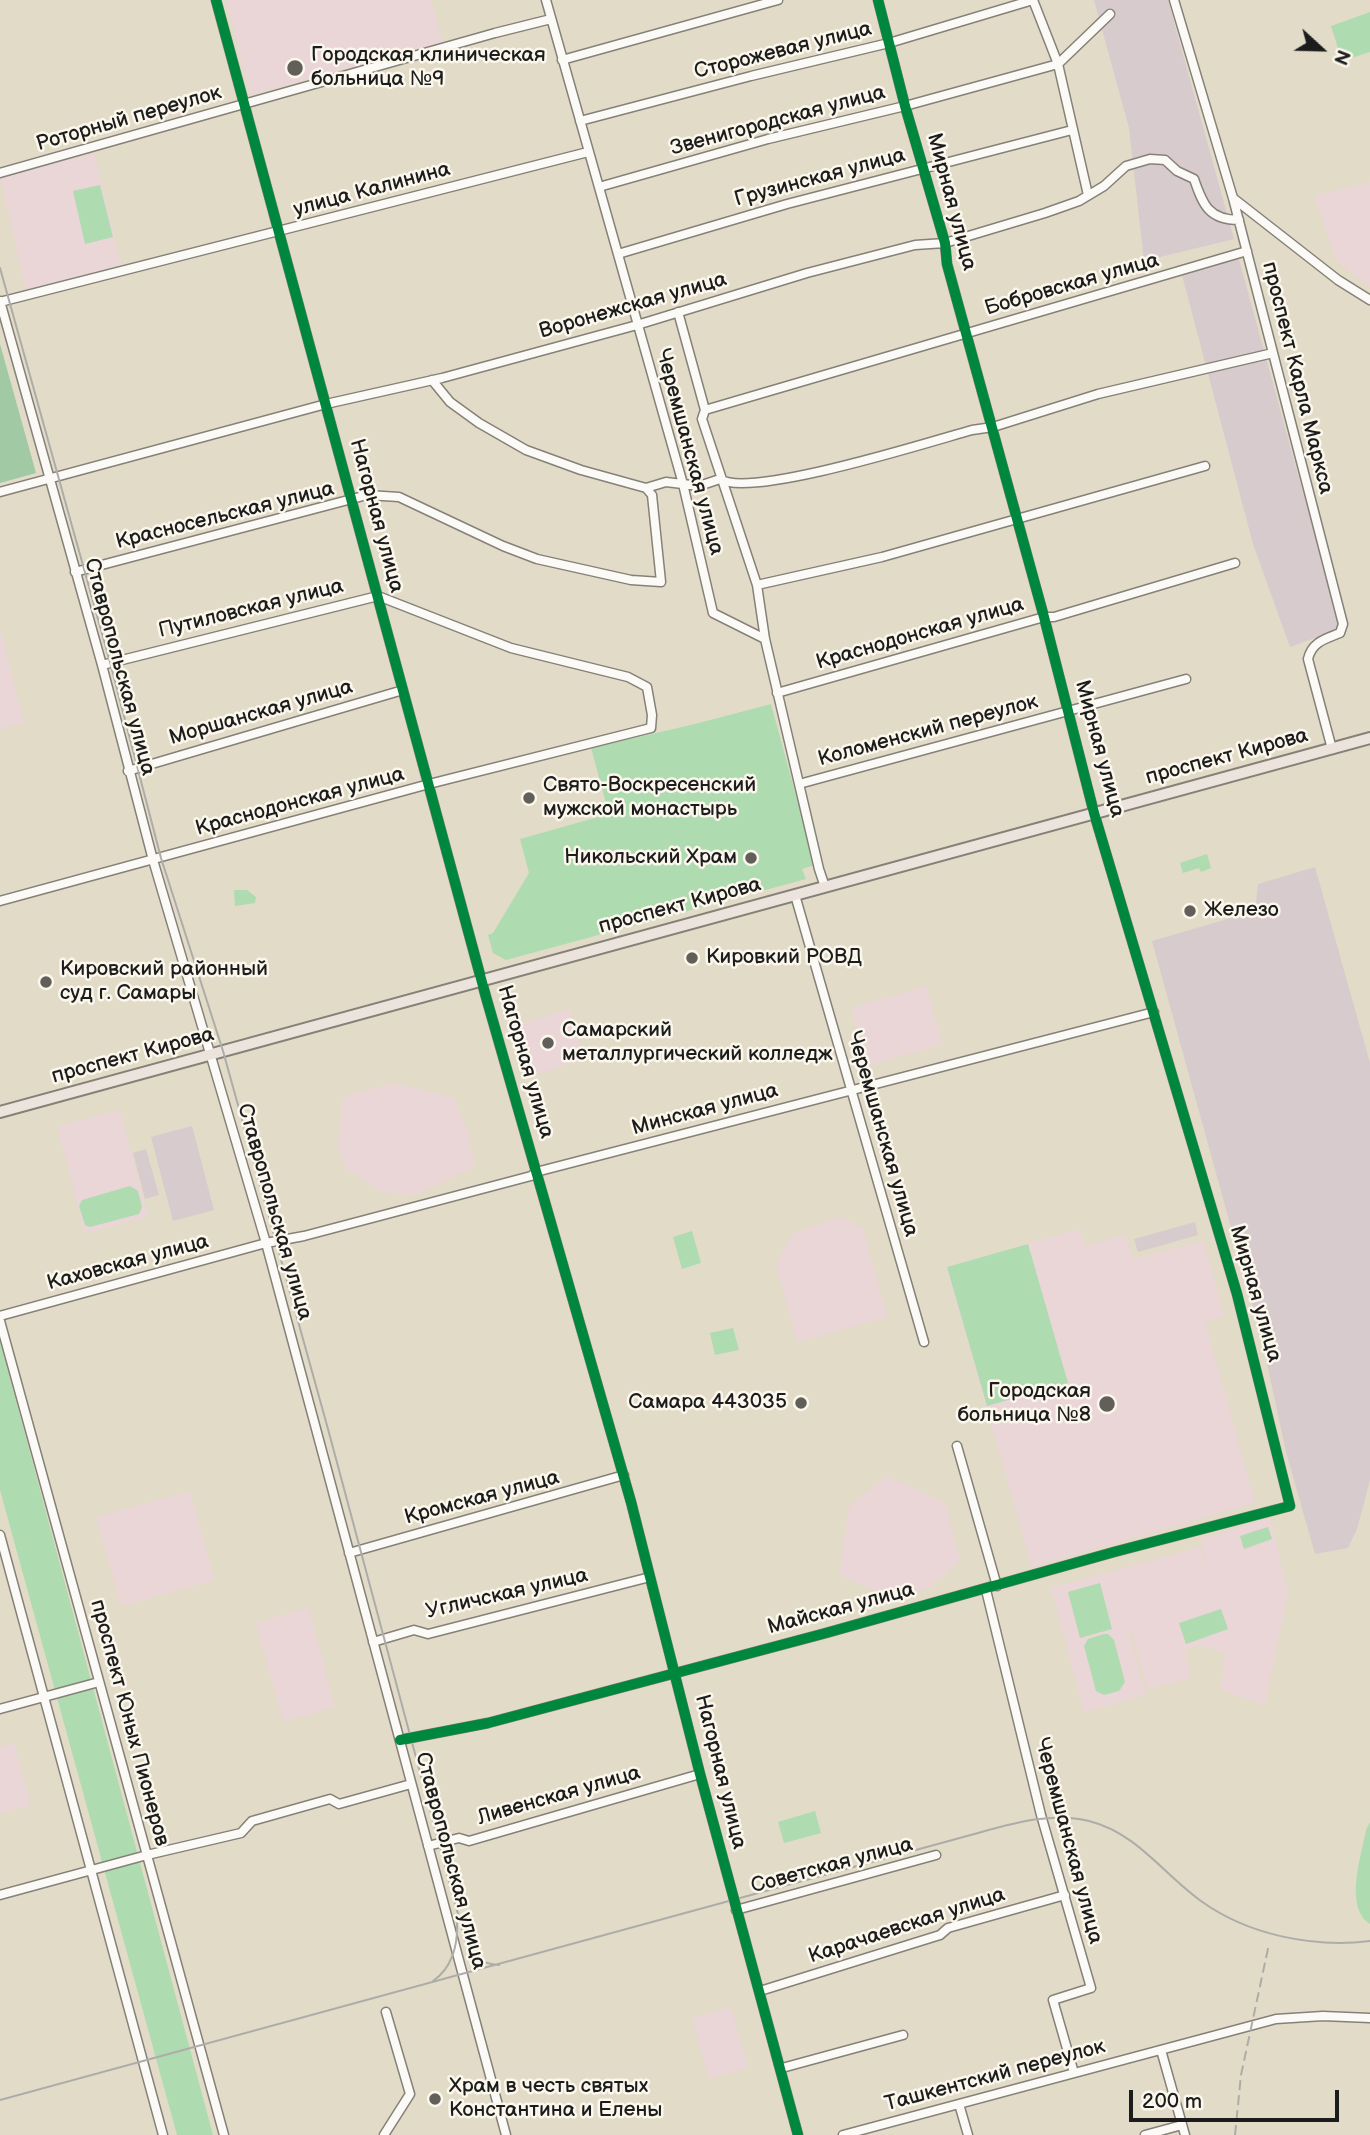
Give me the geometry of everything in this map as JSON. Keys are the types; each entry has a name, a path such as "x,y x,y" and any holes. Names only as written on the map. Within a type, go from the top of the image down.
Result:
{"main road":[{"name":"проспект Кирова","path":"0,1112 1370,738"}],"street":[{"name":"Нагорная улица","path":"216,0 482,980 624,1475 700,1774 782,2068 798,2135"},
{"name":"Черемшанская улица","path":"546,0 683,484 713,613 765,639"},
{"path":"562,60 778,0"},
{"name":"Мирная улица","path":"878,0 905,106 945,243 947,264 968,333 1094,813 1237,1294 1290,1506"},
{"path":"1033,0 1058,64 1088,195"},
{"name":"Сторожевая улица","path":"580,121 889,43 1033,0"},
{"name":"проспект Карла Маркса","path":"1174,0 1239,220 1343,624 1340,633 1316,643 1310,649 1308,659 1332,749"},
{"name":"Звенигородская улица","path":"599,187 768,139 905,106 1058,64 1110,14"},
{"name":"Роторный переулок","path":"0,173 551,19"},
{"name":"Грузинская улица","path":"618,254 787,204 1072,130"},
{"name":"улица Калинина","path":"0,302 589,152"},
{"name":"Воронежская улица","path":"0,492 326,404 432,380 637,324 807,273 915,245 945,243 1045,213 1104,186 1126,166 1150,159 1165,160 1177,171 1194,179 1200,198 1216,216 1222,220 1239,220"},
{"path":"1233,198 1338,280 1370,300"},
{"name":"Бобровская улица","path":"705,410 1247,251"},
{"name":"Ставропольская улица","path":"0,302 102,665 153,860 266,1243 506,2135"},
{"path":"678,312 705,410 702,419 757,585 777,693 825,887"},
{"path":"432,380 450,402 526,450 581,470 646,488 666,482 699,486 720,479 725,484 740,485 806,477 993,427 1098,394 1273,354"},
{"path":"757,585 882,557 1205,466"},
{"name":"Красносельская улица","path":"75,572 367,495 399,497 537,559 631,580 662,582 652,495 646,488"},
{"name":"Краснодонская улица","path":"777,693 1044,617 1054,617 1235,563"},
{"name":"Путиловская улица","path":"102,665 378,596"},
{"name":"Краснодонская улица","path":"0,901 429,784 650,728 652,715 647,687 628,677 512,648 378,596"},
{"name":"Коломенский переулок","path":"799,783 1186,679"},
{"name":"Моршанская улица","path":"128,771 403,690"},
{"name":"Черемшанская улица","path":"794,895 924,1342"},
{"name":"Минская улица","path":"266,1243 304,1236 531,1176 536,1172 1154,1012"},
{"name":"Каховская улица","path":"0,1318 266,1243"},
{"name":"проспект Юных Пионеров","path":"0,1318 224,2135"},
{"path":"957,1446 997,1586"},
{"name":"Кромская улица","path":"349,1553 624,1475"},
{"name":"Майская улица","path":"400,1740 488,1723 1290,1506"},
{"path":"0,1535 163,2135"},
{"name":"Угличская улица","path":"373,1642 414,1630 428,1634 650,1577"},
{"name":"Черемшанская улица","path":"986,1590 1041,1815 1091,1988 1053,2000 1074,2073"},
{"path":"0,1709 99,1682"},
{"name":"Ливенская улица","path":"428,1846 459,1838 469,1841 700,1774"},
{"path":"0,1895 147,1855 241,1833 252,1821 330,1799 339,1804 411,1784"},
{"name":"Советская улица","path":"736,1909 936,1855"},
{"name":"Карачаевская улица","path":"760,1991 940,1935 948,1928 1065,1895"},
{"path":"384,2135 410,2094 386,2012"},
{"name":"Ташкентский переулок","path":"844,2135 1276,2019 1323,2016 1370,2018"},
{"path":"782,2068 903,2035"},
{"path":"1159,2050 1185,2135"},
{"path":"959,2104 968,2135"},
{"path":"1145,2135 1182,2125"}],"shaded area":[{"name":"Городская клиническая больница №9","path":"226,0 431,0 443,42 250,95"},
{"path":"1094,0 1168,0 1234,239 1144,261 1129,128"},
{"path":"94,153 121,265 26,290 0,178"},
{"path":"1370,182 1370,288 1337,261 1314,196"},
{"path":"1238,256 1339,624 1337,630 1290,647 1253,544 1182,275"},
{"path":"0,628 24,723 0,729"},
{"path":"1315,867 1370,1063 1370,1480 1357,1529 1348,1548 1315,1554 1286,1452 1261,1336 1152,941 1255,911 1258,884"},
{"path":"926,986 942,1044 867,1066 851,1008"},
{"name":"Самарский металлургический колледж","path":"569,1009 584,1060 527,1077 512,1026"},
{"path":"394,1083 454,1098 468,1131 475,1167 416,1195 382,1192 345,1168 338,1144 343,1097"},
{"path":"120,1110 148,1217 85,1233 57,1126"},
{"path":"192,1126 214,1210 173,1221 151,1137"},
{"path":"146,1149 159,1195 145,1199 133,1153"},
{"path":"840,1217 863,1228 887,1317 797,1342 776,1264 793,1233"},
{"path":"1195,1222 1198,1235 1138,1252 1134,1239"},
{"name":"Городская больница №8","path":"1079,1229 1085,1246 1125,1234 1133,1259 1204,1241 1224,1316 1205,1322 1255,1503 1032,1567 946,1267"},
{"path":"887,1476 945,1503 960,1560 930,1588 895,1598 839,1575 849,1506"},
{"path":"190,1491 215,1580 121,1606 96,1517"},
{"path":"1270,1518 1288,1592 1265,1705 1221,1690 1225,1653 1198,1645 1185,1651 1191,1678 1147,1689 1132,1633 1142,1629 1129,1633 1146,1695 1084,1712 1051,1588 1200,1547 1209,1577 1200,1539"},
{"path":"309,1608 335,1707 283,1722 256,1622"},
{"path":"14,1743 31,1805 0,1813 0,1747"},
{"path":"731,2007 748,2068 709,2079 692,2018"}],"green space":[{"path":"1370,12 1370,52 1342,61 1331,26"},
{"path":"100,185 113,237 85,244 73,191"},
{"path":"0,344 36,473 0,483"},
{"path":"771,704 815,865 802,869 806,879 506,960 493,953 488,935 493,933 529,873 520,839 609,814 591,748"},
{"path":"1207,854 1211,868 1201,872 1199,868 1183,873 1180,863"},
{"path":"234,890 247,890 256,897 255,903 235,906"},
{"path":"130,1186 138,1191 142,1207 139,1214 90,1227 85,1225 79,1206 82,1200"},
{"path":"692,1231 701,1263 682,1269 673,1237"},
{"path":"1028,1244 1068,1383 987,1406 947,1267"},
{"path":"733,1328 739,1350 715,1355 710,1333"},
{"path":"0,1341 213,2135 177,2135 0,1490"},
{"path":"1268,1527 1272,1539 1244,1549 1240,1536"},
{"path":"1100,1583 1112,1629 1080,1638 1068,1592"},
{"path":"1221,1609 1228,1629 1186,1644 1179,1623"},
{"path":"1104,1634 1114,1640 1125,1682 1119,1691 1104,1695 1096,1691 1084,1646 1088,1639"},
{"path":"815,1811 821,1833 784,1843 778,1822"},
{"path":"1370,1822 1370,1924 1362,1916 1358,1906 1356,1881"}],"tram line":[{"path":"0,268 110,662 161,858 223,1051 465,1940 470,1951 478,1958 499,1965"},
{"path":"0,2100 992,1829 1047,1818 1089,1821 1121,1835 1136,1844 1201,1901 1239,1923 1304,1940 1348,1943 1370,1941"},
{"path":"433,1981 445,1970 453,1955 457,1923"}],"railway":[{"path":"1235,2135 1241,2075 1269,1944"}],"cycle path":[{"path":"216,0 486,997 631,1502 700,1774 798,2135"},
{"path":"400,1740 488,1723 1290,1506 1237,1294 1094,813 1044,617 947,264 945,243 905,106 878,0"}],"place":[{"name":"Городская клиническая больница №9","path":"295,68"},
{"name":"Свято-Воскресенский мужской монастырь","path":"529,798"},
{"name":"Никольский Храм","path":"751,858"},
{"name":"Железо","path":"1190,911"},
{"name":"Кировкий РОВД","path":"692,958"},
{"name":"Кировский районный суд г. Самары","path":"46,982"},
{"name":"Самарский металлургический колледж","path":"548,1043"},
{"name":"Самара 443035","path":"801,1403"},
{"name":"Городская больница №8","path":"1107,1404"},
{"name":"Храм в честь святых Константина и Елены","path":"435,2099"}]}
